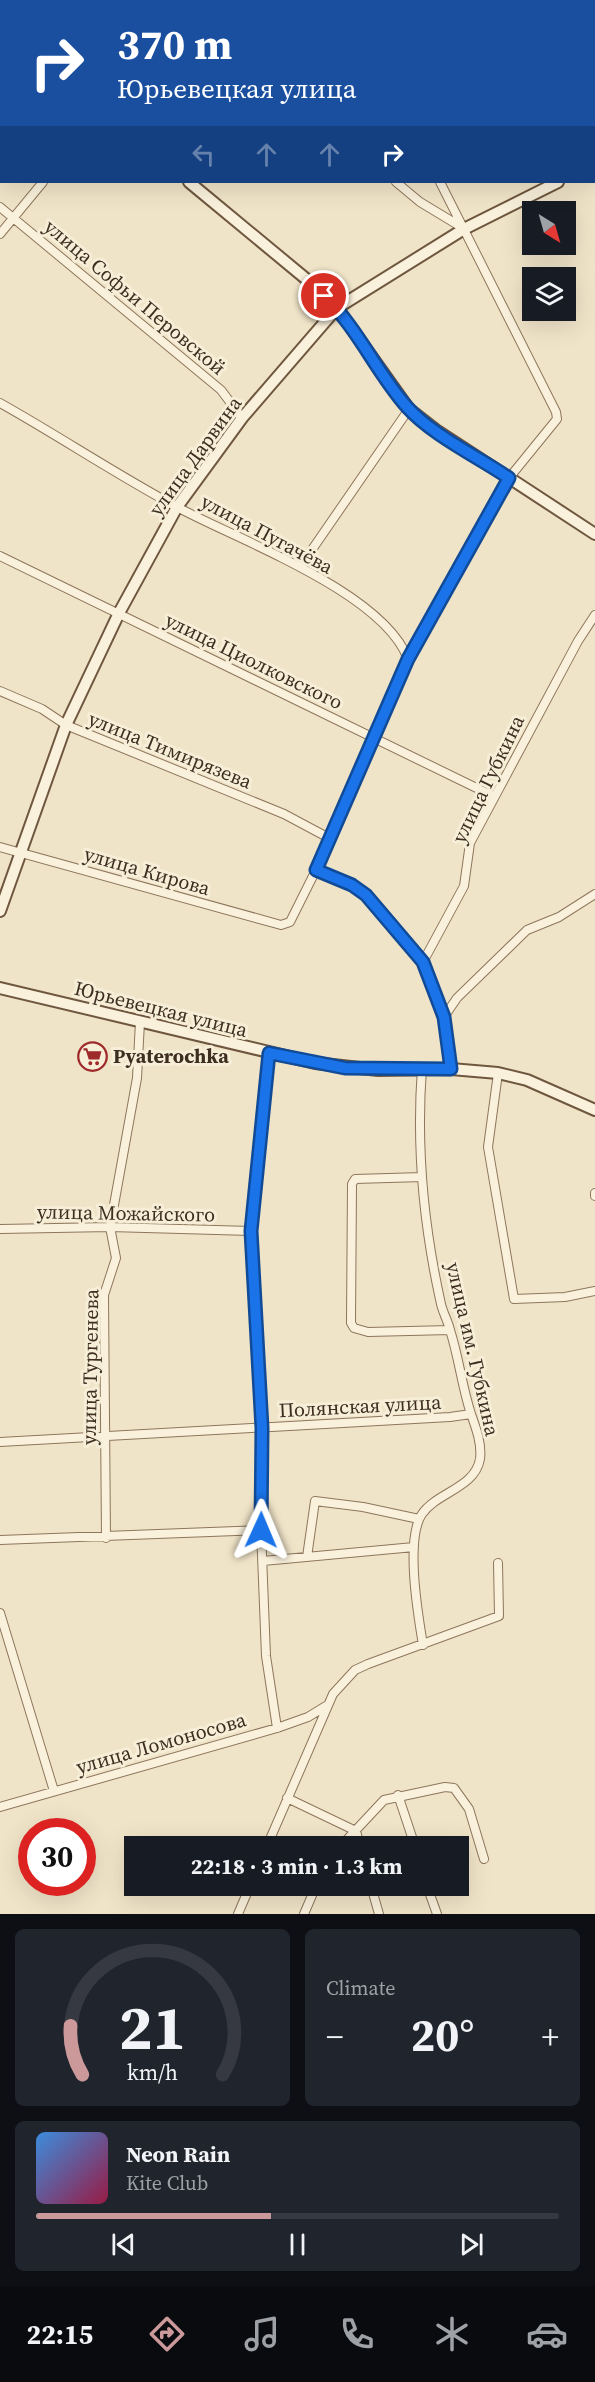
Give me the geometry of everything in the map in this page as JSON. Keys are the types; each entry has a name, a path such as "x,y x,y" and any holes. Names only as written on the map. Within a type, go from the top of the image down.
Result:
{"street":[{"path":"0,234 42,183"},
{"path":"190,183 311,283 337,308 409,409 595,534"},
{"path":"397,183 420,202 464,229"},
{"path":"441,183 557,415 509,478 408,659 316,870 352,885 366,895 423,962 444,1017 451,1069"},
{"name":"улица Дарвина","path":"0,911 66,725 119,613 177,507 242,418 337,308 464,229 556,183"},
{"name":"улица Софьи Перовской","path":"0,207 221,390 242,418"},
{"name":"улица Пугачёва","path":"0,403 177,507 300,567 379,618 402,643 408,659"},
{"path":"300,567 409,409"},
{"name":"улица Циолковского","path":"0,556 493,796"},
{"name":"улица Губкина","path":"423,962 464,886 470,843 493,796 595,615"},
{"name":"улица Тимирязева","path":"0,691 42,709 66,725 284,814 329,838"},
{"name":"улица Кирова","path":"0,847 286,925 316,870"},
{"path":"444,1017 457,998 527,930 559,917 595,894"},
{"name":"Юрьевецкая улица","path":"0,988 269,1053 345,1068 422,1068 498,1073 538,1084 595,1110"},
{"name":"улица Тургенева","path":"106,1538 104,1295 116,1258 110,1227 137,1078 140,1022"},
{"path":"269,1053 251,1231 262,1428 261,1530 266,1656 277,1728"},
{"name":"улица им. Губкина","path":"419,1520 423,1513 465,1482 476,1469 480,1458 479,1443 450,1330 441,1306 422,1177 419,1112 422,1068"},
{"path":"498,1073 488,1147 514,1299 565,1297 595,1291"},
{"path":"422,1177 355,1179 352,1184 351,1323 354,1328 368,1332 450,1330"},
{"name":"улица Можайского","path":"0,1229 110,1227 251,1231"},
{"name":"Полянская улица","path":"0,1442 104,1438 471,1414"},
{"path":"307,1557 315,1501 363,1507 419,1520 414,1547 416,1599 423,1645"},
{"path":"0,1540 106,1538 261,1530"},
{"path":"263,1561 414,1547"},
{"path":"271,1836 333,1694 355,1670 499,1616 498,1563"},
{"path":"0,1613 54,1791"},
{"name":"улица Ломоносова","path":"0,1807 277,1728 308,1717 327,1705"},
{"path":"351,1836 384,1800 398,1795 445,1787 454,1788 469,1809 484,1859"},
{"path":"398,1795 412,1836"},
{"path":"287,1798 356,1831 357,1836"},
{"path":"238,1914 246,1896"},
{"path":"304,1914 312,1896"},
{"path":"374,1896 379,1914"},
{"path":"431,1896 437,1914"}],"place":[{"name":"Pyaterochka","path":"92,1056"}],"route":[{"path":"261,1530 262,1428 251,1231 269,1053 345,1068 451,1069 444,1017 423,962 366,895 352,885 316,870 408,659 509,478 436,430 409,409 383,375 354,330 337,308 324,296"}]}
